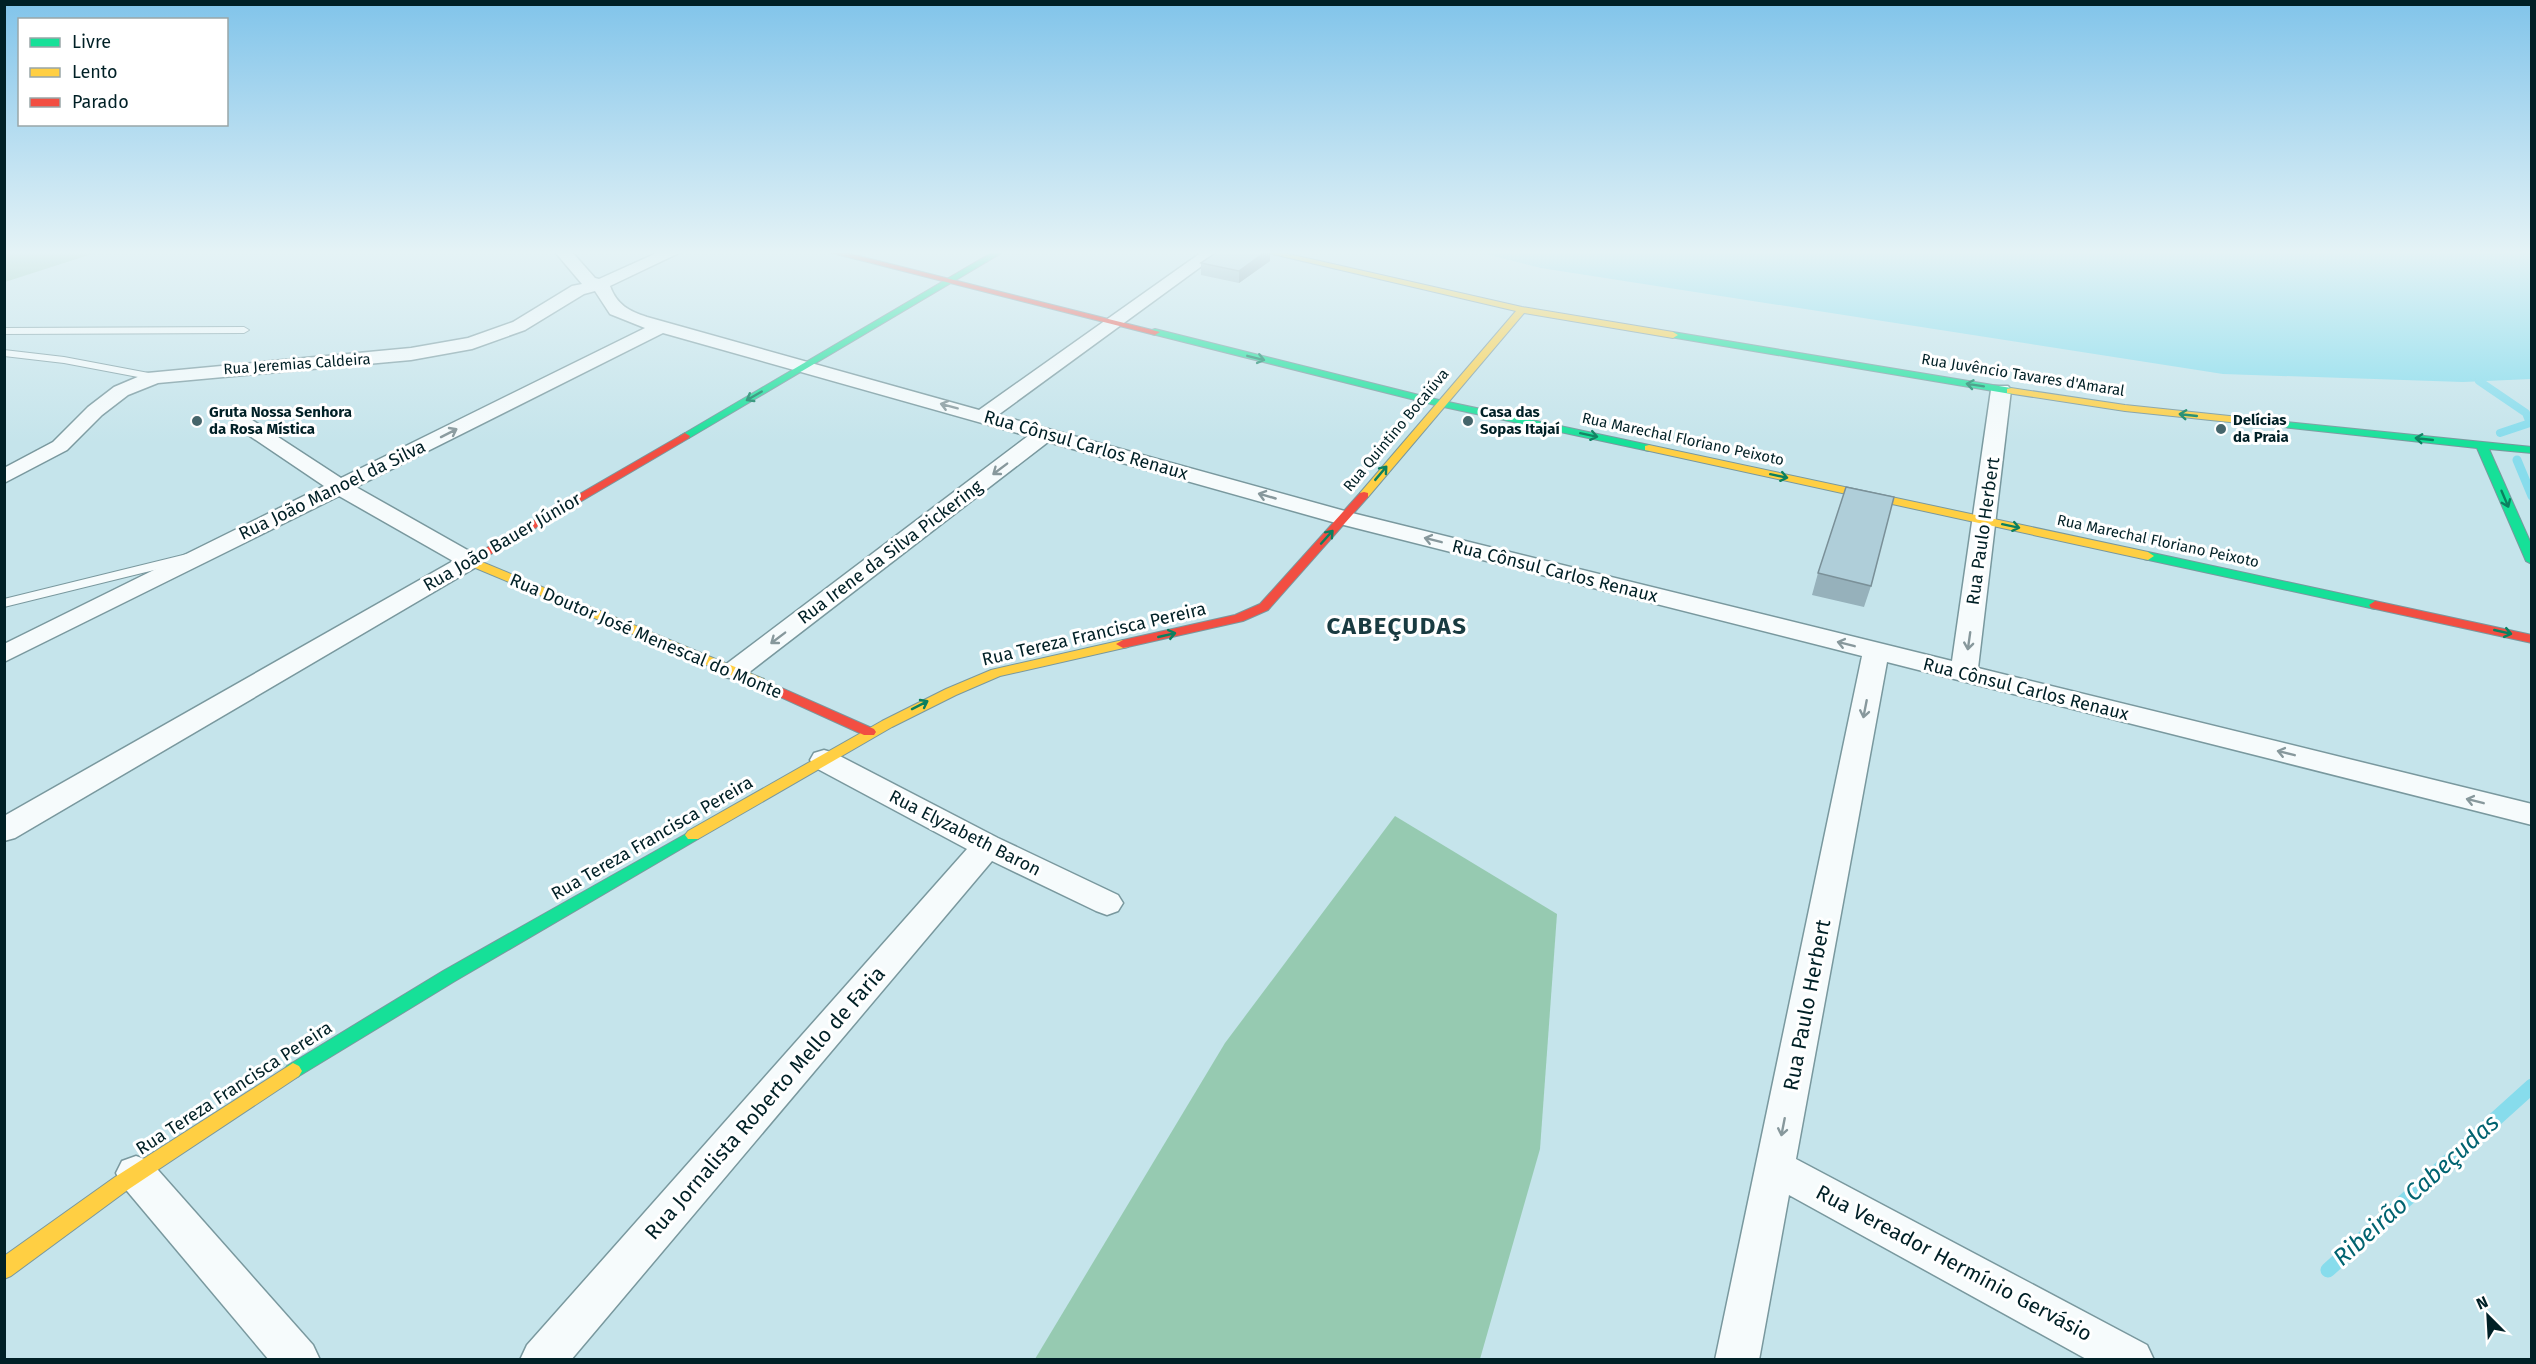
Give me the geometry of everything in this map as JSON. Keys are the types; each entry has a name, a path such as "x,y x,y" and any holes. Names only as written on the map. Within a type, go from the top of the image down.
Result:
{"street":[{"name":"Rua Jeremias Caldeira","path":"4,477 60,446 95,411 121,391 154,377 388,357 472,343 519,326 536,316"},
{"name":"Rua Cônsul Carlos Renaux","path":"632,316 661,327 1344,518 2532,815"},
{"name":"Rua João Bauer Júnior","path":"4,830 889,316"},
{"name":"Rua Marechal Floriano Peixoto","path":"1087,316 1439,403 2532,639"},
{"path":"983,416 1122,316"},
{"name":"Rua Quintino Bocaiúva","path":"1344,518 1439,403 1517,316"},
{"name":"Rua Juvêncio Tavares d'Amaral","path":"1556,316 2001,390 2134,409 2532,450"},
{"name":"Rua João Manoel da Silva","path":"4,654 661,327"},
{"name":"Rua Paulo Herbert","path":"1964,673 2001,390"},
{"name":"Rua Doutor José Menescal do Monte","path":"242,422 340,487 470,561 734,671 868,732"},
{"name":"Rua Irene da Silva Pickering","path":"734,671 1046,433"},
{"path":"2482,446 2532,561"},
{"name":"Rua Tereza Francisca Pereira","path":"4,1269 136,1173 252,1096 466,964 824,760 868,732 948,692 996,673 1239,618 1264,607 1344,518"},
{"name":"Rua Paulo Herbert","path":"1737,1359 1876,651"},
{"name":"Rua Elyzabeth Baron","path":"824,760 987,846 1107,903"},
{"name":"Rua Jornalista Roberto Mello de Faria","path":"542,1359 987,846"},
{"name":"Rua Vereador Hermínio Gervásio","path":"1775,1167 2132,1359"},
{"path":"136,1173 298,1359"}],"lane":[{"path":"4,331 244,330"},
{"path":"4,353 64,360 154,377"},
{"path":"4,603 201,554"}],"green space":[{"path":"1395,816 1557,914 1540,1149 1480,1359 1035,1359 1225,1043"}],"water":[{"path":"1848,316 2531,316 2531,379 2463,382 2223,374"}],"building":[{"path":"1846,487 1894,497 1871,586 1818,573"}],"waterway":[{"name":"Ribeirão Cabeçudas","path":"2479,381 2526,413 2530,423 2500,433"},
{"name":"Ribeirão Cabeçudas","path":"2517,460 2532,496"},
{"name":"Ribeirão Cabeçudas","path":"2328,1270 2532,1086"}],"traffic: fast":[{"path":"685,436 890,316"},
{"path":"1155,332 1439,403 1649,448"},
{"path":"1673,335 2011,391"},
{"path":"2277,424 2532,450"},
{"path":"2482,446 2532,561"},
{"path":"2148,556 2375,605"},
{"path":"293,1071 449,976 693,835"}],"traffic: slow":[{"path":"1364,495 1517,316"},
{"path":"1556,316 1673,335"},
{"path":"2011,391 2125,408 2277,424"},
{"path":"1649,448 2148,556"},
{"path":"470,561 759,682"},
{"path":"693,835 887,724 951,692 996,673 1123,644"},
{"path":"4,1269 122,1183 293,1071"}],"traffic: jam":[{"path":"1089,316 1155,332"},
{"path":"470,561 685,436"},
{"path":"1123,644 1239,618 1264,607 1364,495"},
{"path":"2375,605 2532,639"},
{"path":"759,682 869,732"}],"place":[{"name":"Gruta Nossa Senhora da Rosa Mística","path":"197,421"},
{"name":"Casa das Sopas Itajaí","path":"1468,421"},
{"name":"Delícias da Praia","path":"2221,429"}],"district":[{"name":"CABEÇUDAS","path":"1397,626"}]}
